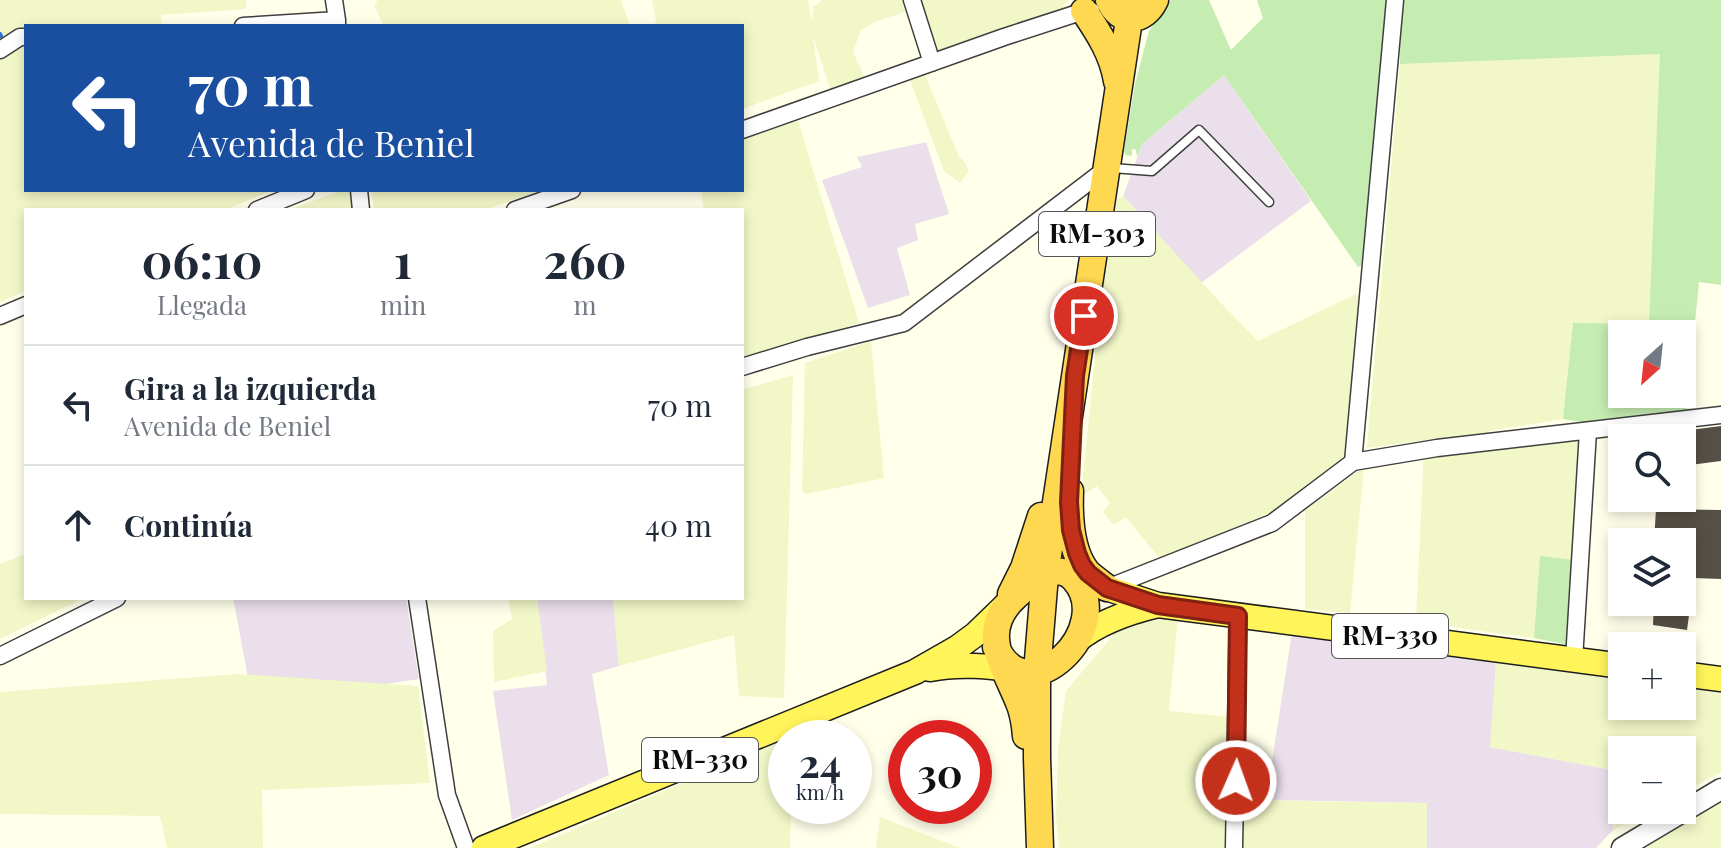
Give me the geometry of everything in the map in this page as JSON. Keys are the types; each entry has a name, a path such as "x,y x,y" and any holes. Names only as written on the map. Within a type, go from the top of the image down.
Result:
{"highway":[{"path":"1088,4 1111,59 1119,93"},
{"name":"RM-303","path":"1008,669 1045,575 1119,93 1138,6"},
{"path":"1040,848 1046,754 1055,690 1087,608 1082,589 1086,576 1071,530 1069,502 1075,376"},
{"path":"1040,848 1024,718 996,628 1038,529 1075,376"},
{"path":"1006,605 1045,575 1061,571 1086,576"},
{"path":"1008,669 1055,664 1076,641"}],"main road":[{"path":"1086,576 1158,605"},
{"path":"915,672 957,648 1006,605"},
{"path":"1076,641 1095,627 1132,611 1158,605"},
{"name":"RM-330","path":"1158,605 1608,664"},
{"path":"915,672 953,666 1008,669"},
{"name":"RM-330","path":"484,848 915,672"},
{"path":"1696,676 1721,679"}],"street":[{"path":"306,24 337,23 334,0"},
{"path":"912,0 932,63"},
{"path":"1353,462 1395,0"},
{"path":"744,129 1088,4 1138,6"},
{"path":"0,50 24,37"},
{"path":"744,366 904,323 1107,168"},
{"path":"262,208 301,192"},
{"path":"521,208 566,192"},
{"path":"0,316 24,306"},
{"path":"1086,576 1272,523 1353,462 1437,448 1721,415"},
{"path":"1574,660 1588,431"},
{"path":"0,656 113,600"},
{"path":"417,600 447,795 466,848"},
{"path":"1234,848 1238,616"},
{"path":"1622,848 1721,789"}],"lane":[{"path":"1107,168 1152,171 1199,130 1269,202"}],"shaded area":[{"path":"1224,75 1311,201 1201,283 1123,196 1142,144"},
{"path":"926,142 949,214 915,224 918,240 897,248 910,295 868,308 822,180 862,167 857,157"},
{"path":"233,600 406,600 419,679 253,704"},
{"path":"537,600 613,600 619,666 592,674 609,775 512,820 493,691 547,685"},
{"path":"1292,632 1496,663 1491,747 1608,769 1608,824 1613,824 1613,830 1596,848 1427,848 1427,803 1266,800"}],"green space":[{"path":"0,0 246,0 246,9 161,15 162,24 24,24 24,192 268,192 230,208 24,208 24,292 0,302"},
{"path":"378,0 621,0 629,24 383,24 374,5"},
{"path":"652,0 808,0 812,23 813,7 821,0 902,0 905,12 861,30 853,52 865,78 830,88 813,36 819,81 744,108 744,24 657,24"},
{"path":"918,0 1068,0 1061,9 935,52"},
{"path":"1171,0 1209,0 1231,50 1263,18 1257,0 1386,0 1382,74 1363,265 1358,267 1224,75 1142,144 1137,157 1136,150 1132,149 1132,156 1126,155 1124,151 1135,84 1149,31"},
{"path":"1401,0 1721,0 1721,285 1699,282 1695,320 1649,320 1660,54 1400,64"},
{"path":"1661,53 1649,320 1573,324 1563,419 1488,431 1488,450 1544,444 1587,423 1575,560 1540,556 1534,638 1416,621 1424,450 1446,453 1448,437 1367,448 1400,64"},
{"path":"924,72 959,157 969,171 960,183 944,171 910,80"},
{"path":"798,120 859,323 744,358 744,208 704,208 701,192 744,192 744,139"},
{"path":"337,192 352,192 353,208 294,208"},
{"path":"371,192 535,192 491,208 374,208"},
{"path":"1123,196 1258,341 1354,295 1361,296 1349,458 1279,509 1160,559 1126,517 1114,525 1103,512 1110,503 1097,486 1081,496 1107,239 1116,201"},
{"path":"1573,323 1608,323 1608,408 1686,408 1686,412 1587,423 1563,419"},
{"path":"871,341 884,478 806,494 802,491 805,363"},
{"path":"793,375 784,698 739,696 734,635 619,666 613,600 744,600 744,389"},
{"path":"1364,467 1350,613 1305,609 1305,511"},
{"path":"24,555 24,600 80,600 0,639 0,564"},
{"path":"1540,556 1575,560 1569,645 1534,638"},
{"path":"508,600 537,600 547,671 494,682 493,631 512,619"},
{"path":"1178,616 1169,711 1230,717 1238,800 1427,803 1427,848 1059,848 1056,817 1058,749 1066,691 1119,628"},
{"path":"1496,663 1608,678 1608,720 1696,720 1696,690 1721,693 1721,772 1696,785 1696,736 1608,736 1608,769 1490,747"},
{"path":"238,674 418,686 430,783 262,790 263,848 167,848 160,816 0,814 0,692"},
{"path":"768,747 768,824 791,824 790,848 530,848"},
{"path":"1721,799 1721,848 1641,848 1680,824 1696,824 1696,814"},
{"path":"880,817 888,820 888,824 898,824 960,848 876,848"}],"building":[{"path":"1721,426 1721,461 1696,464 1696,429"},
{"path":"1721,510 1721,579 1696,578 1696,528 1655,528 1656,512"},
{"path":"1653,616 1689,616 1687,630 1653,625"}],"route":[{"path":"1084,316 1075,376 1069,502 1077,553 1088,573 1107,588 1158,605 1238,616 1236,781"}]}
